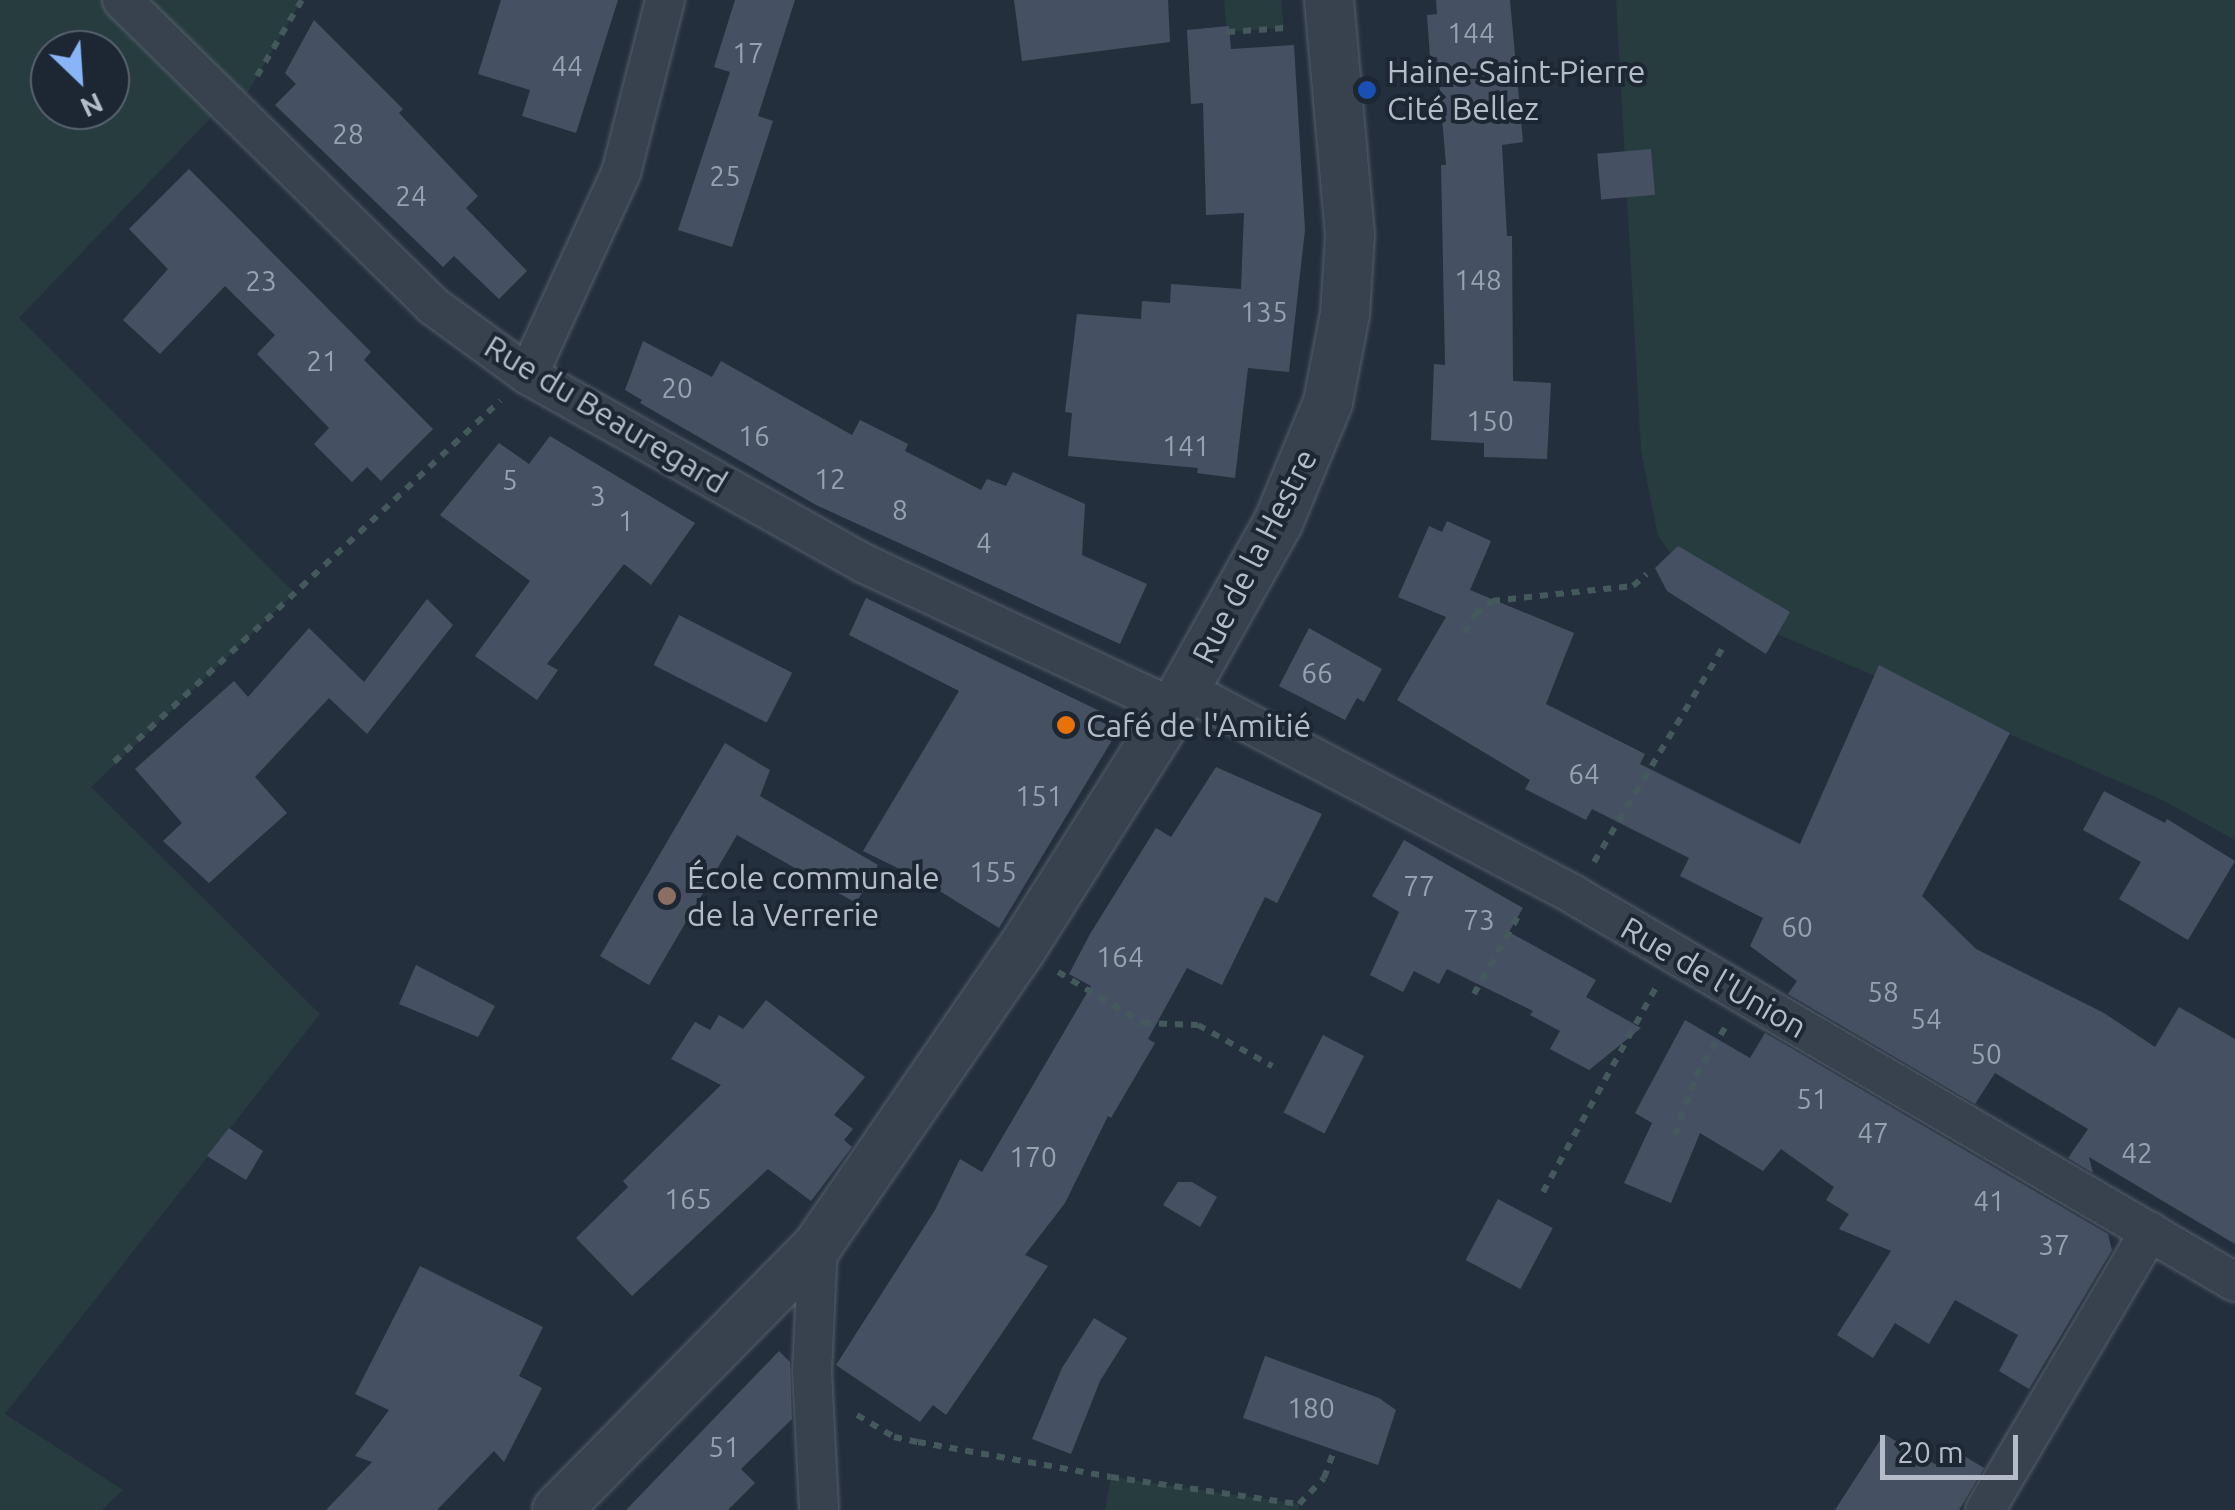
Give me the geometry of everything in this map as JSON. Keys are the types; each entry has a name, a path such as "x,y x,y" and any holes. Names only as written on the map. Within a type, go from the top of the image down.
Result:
{"street":[{"name":"Rue du Beauregard","path":"122,0 432,305 528,375 865,564 1179,698"},
{"path":"528,375 621,173 665,0"},
{"name":"Rue de la Hestre","path":"557,1510 818,1245 1021,950 1179,698 1306,462 1338,362 1350,235 1330,12"},
{"name":"Rue de l'Union","path":"1179,698 1574,895 2235,1282"},
{"path":"1984,1510 2150,1231"},
{"path":"818,1245 812,1379 819,1510"}],"path":[{"path":"236,112 302,0"},
{"path":"1227,32 1330,12"},
{"path":"114,762 528,375"},
{"path":"1465,633 1474,614 1492,601 1634,586 1647,574"},
{"path":"1574,895 1722,649"},
{"path":"1474,994 1540,877"},
{"path":"1021,950 1143,1022 1198,1025 1272,1066"},
{"path":"1543,1192 1674,954"},
{"path":"1674,1135 1696,1076 1745,994"},
{"path":"812,1379 848,1409 894,1437 1111,1477 1299,1504 1314,1491 1334,1450"}],"green space":[{"path":"0,0 302,0 236,112 225,103 19,318 295,593 91,787 320,1014 5,1414 123,1490 102,1510 0,1510"},
{"path":"1224,0 1281,0 1284,28 1227,32"},
{"path":"1616,0 2235,0 2235,840 2162,800 1775,633 1702,595 1658,536 1641,451"},
{"path":"1111,1477 1299,1504 1298,1510 1105,1510"}],"building":[{"path":"501,0 618,0 576,133 522,116 530,90 478,74"},
{"path":"735,0 795,0 758,116 773,121 732,247 678,230 730,72 714,67"},
{"path":"1014,0 1168,0 1170,42 1022,61"},
{"path":"1436,0 1510,0 1523,142 1502,145 1507,236 1512,236 1513,381 1551,383 1547,459 1484,457 1484,443 1431,440 1434,364 1445,365 1441,165 1446,165 1437,57 1430,57 1427,15 1437,14"},
{"path":"314,20 403,109 399,113 478,196 466,208 527,271 499,299 454,256 443,267 275,105 296,84 285,73"},
{"path":"1229,26 1231,49 1294,45 1305,230 1289,372 1248,368 1235,478 1197,473 1198,468 1068,456 1072,413 1065,412 1077,314 1141,319 1142,301 1170,303 1171,284 1241,289 1244,213 1206,215 1203,103 1191,104 1187,30"},
{"path":"1651,149 1655,195 1601,200 1597,154"},
{"path":"189,169 371,352 364,360 433,429 381,481 367,467 352,482 314,444 329,428 257,354 275,335 225,286 160,354 123,320 168,269 129,229"},
{"path":"643,341 712,377 721,361 852,435 860,420 908,444 905,451 981,490 987,479 1006,486 1013,472 1085,504 1082,555 1147,584 1120,644 816,505 640,403 642,400 625,390"},
{"path":"550,436 695,523 651,585 624,564 547,664 558,670 537,700 475,656 530,581 440,515 499,443 529,464"},
{"path":"1447,521 1491,541 1470,590 1574,633 1546,704 1645,754 1640,764 1800,844 1879,665 2010,733 1922,896 1976,949 2104,1013 2155,1047 2179,1007 2235,1039 2235,1244 2089,1157 2093,1173 2068,1158 2088,1129 1995,1073 1975,1104 1788,994 1797,981 1750,946 1763,918 1680,876 1689,858 1592,809 1586,820 1525,789 1530,780 1397,700 1446,617 1398,597 1429,526 1442,532"},
{"path":"1678,546 1790,612 1766,654 1667,591 1655,568"},
{"path":"866,598 1112,717 1117,732 999,928 922,880 863,851 959,691 849,635"},
{"path":"427,599 453,625 367,734 329,698 255,777 287,813 209,883 163,841 182,823 135,769 234,681 248,697 309,628 364,682"},
{"path":"679,615 792,673 767,723 654,665"},
{"path":"1309,628 1382,669 1364,702 1357,698 1345,720 1279,686"},
{"path":"725,743 770,770 760,796 878,865 856,903 737,835 649,985 600,956"},
{"path":"1216,767 1322,814 1277,903 1265,897 1222,985 1187,968 1148,1039 1155,1043 1111,1118 1108,1116 1065,1203 1025,1255 1048,1266 946,1415 933,1405 920,1422 836,1365 935,1210 960,1159 982,1172 1091,986 1069,974 1090,934 1156,828 1171,837"},
{"path":"2104,791 2165,823 2167,819 2235,861 2188,940 2119,899 2141,862 2083,830"},
{"path":"1404,840 1523,908 1509,932 1596,980 1586,997 1641,1028 1589,1070 1550,1049 1560,1031 1530,1015 1533,1011 1447,969 1439,984 1414,971 1403,992 1370,975 1399,912 1372,896"},
{"path":"416,965 495,1006 478,1037 399,1004"},
{"path":"766,1000 865,1077 834,1115 853,1129 844,1140 852,1147 811,1201 768,1169 632,1296 576,1238 628,1187 623,1181 721,1085 671,1059 695,1022 710,1030 719,1015 743,1029"},
{"path":"1685,1020 1750,1058 1765,1033 2108,1234 2112,1250 2029,1389 1999,1371 2018,1335 1955,1300 1929,1344 1895,1323 1873,1358 1837,1335 1891,1251 1839,1229 1849,1214 1826,1200 1834,1187 1781,1149 1763,1171 1700,1133 1671,1203 1624,1183 1652,1123 1635,1113"},
{"path":"1323,1035 1364,1056 1324,1133 1284,1113"},
{"path":"229,1128 263,1151 246,1180 207,1156"},
{"path":"1178,1182 1192,1182 1217,1197 1200,1227 1163,1205"},
{"path":"1498,1199 1553,1228 1520,1289 1466,1260"},
{"path":"420,1266 543,1327 519,1376 542,1388 504,1462 494,1451 437,1510 326,1510 372,1462 355,1456 389,1410 355,1394"},
{"path":"1094,1318 1127,1338 1100,1381 1071,1454 1032,1439 1062,1368"},
{"path":"779,1351 790,1362 792,1419 741,1469 755,1483 728,1510 626,1510"},
{"path":"1265,1356 1379,1398 1396,1410 1378,1465 1243,1418"},
{"path":"1884,1434 1940,1467 1951,1448 1984,1468 1959,1510 1835,1510"}],"place":[{"name":"Haine-Saint-Pierre Cité Bellez","path":"1367,90"},
{"name":"Café de l'Amitié","path":"1066,725"},
{"name":"École communale de la Verrerie","path":"667,896"}]}
